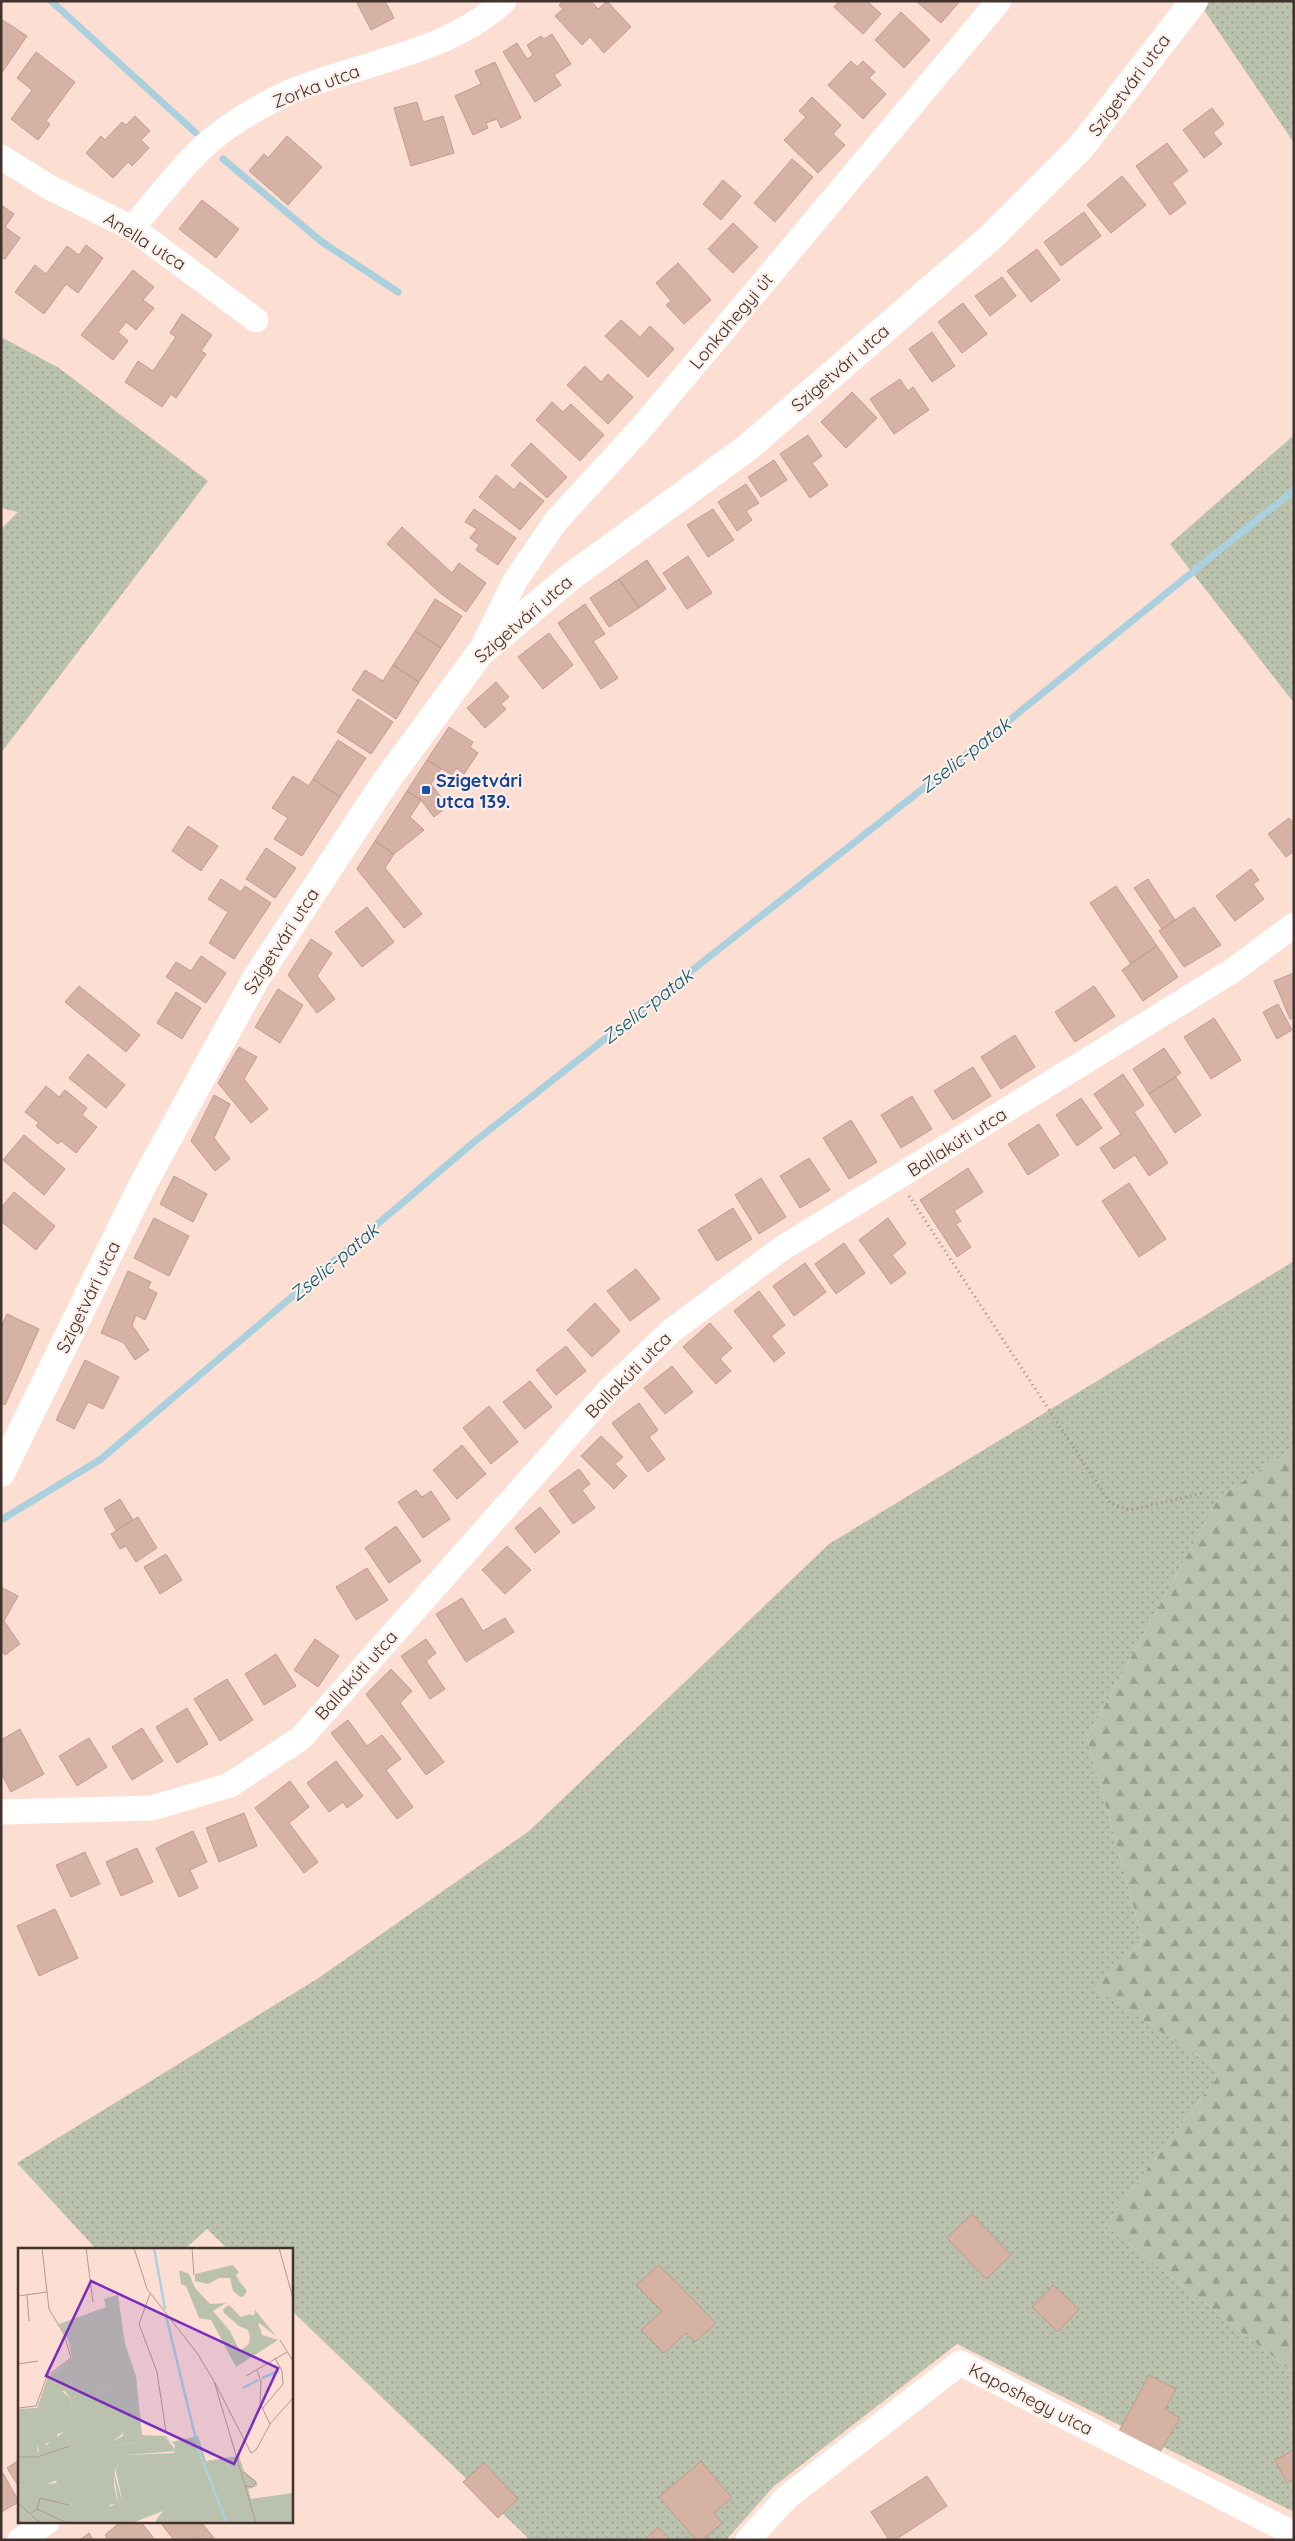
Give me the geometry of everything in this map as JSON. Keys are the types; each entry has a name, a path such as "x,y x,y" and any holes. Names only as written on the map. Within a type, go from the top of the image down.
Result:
{"street":[{"name":"Zorka utca","path":"132,228 195,154 238,120 291,92 440,42 485,18 504,1"},
{"name":"Lonkahegyi út","path":"480,653 515,581 556,521 643,426 999,1"},
{"name":"Szigetvári utca","path":"1,1473 142,1184 255,980 384,784 480,653 569,578 747,448 991,237 1081,147 1194,1"},
{"name":"Anella utca","path":"1,158 49,187 132,228 256,320"},
{"name":"Ballakúti utca","path":"1,1812 152,1808 230,1785 301,1738 609,1390 664,1338 781,1249 898,1179 1232,971 1294,925"},
{"name":"Kaposhegy utca","path":"748,2540 786,2498 960,2363 1294,2534"},
{"path":"20,2540 44,2524"}],"path":[{"path":"898,1179 1110,1502 1130,1510 1203,1493"}],"green space":[{"path":"1198,1 1294,1 1294,143"},
{"path":"1,337 59,368 208,481 1,753 1,529 18,512 1,508"},
{"path":"1294,435 1294,703 1170,544"},
{"path":"1294,1261 1294,1448 1219,1497 1087,1738 1143,1941 1094,1988 1222,2071 1105,2225 1294,2373 1294,2512 957,2344 773,2487 726,2540 530,2540 292,2311 292,2248 227,2248 207,2229 186,2248 95,2248 17,2163 317,1979 529,1831 829,1544"},
{"path":"1294,1448 1294,2373 1105,2225 1222,2071 1093,1988 1143,1941 1087,1738 1219,1497"}],"building":[{"path":"356,1 385,1 394,18 371,30"},
{"path":"563,1 591,1 598,9 607,1 631,27 604,53 590,37 582,45 555,16 563,9 559,5"},
{"path":"839,1 867,1 881,14 863,34 834,7"},
{"path":"916,1 960,1 941,23"},
{"path":"901,12 930,40 904,68 875,40"},
{"path":"1,19 27,36 1,74"},
{"path":"552,34 571,64 554,75 561,85 535,102 503,52 517,43 527,59 533,55 527,45 541,36 544,39"},
{"path":"36,52 75,82 46,121 50,124 38,140 11,119 32,90 17,78"},
{"path":"851,61 857,67 863,61 875,72 869,78 886,94 863,119 828,85"},
{"path":"495,62 521,118 501,128 497,119 486,123 488,128 473,135 455,96 481,84 475,71"},
{"path":"812,97 841,125 833,134 845,145 818,173 784,140 806,117 799,111"},
{"path":"417,102 423,122 443,116 454,153 411,166 394,108"},
{"path":"1212,108 1224,124 1213,133 1222,144 1204,158 1183,130"},
{"path":"135,116 150,131 141,140 149,148 132,166 128,162 113,178 86,153 101,136 105,140 122,122 126,125"},
{"path":"287,136 322,167 288,205 249,171 264,154 268,158"},
{"path":"1167,143 1188,171 1172,183 1186,203 1170,215 1136,166"},
{"path":"792,159 813,177 775,222 754,203"},
{"path":"1122,176 1146,205 1111,233 1087,205"},
{"path":"723,180 741,196 721,220 703,204"},
{"path":"202,200 239,229 216,258 179,229"},
{"path":"1,205 14,214 5,227 20,238 5,259 1,257"},
{"path":"1084,212 1101,236 1061,266 1044,242"},
{"path":"733,223 758,247 733,273 708,249"},
{"path":"86,245 103,258 78,293 66,284 44,314 15,292 35,265 46,274 67,246 79,255"},
{"path":"1037,249 1060,280 1031,302 1007,271"},
{"path":"678,263 711,300 684,324 666,305 671,301 656,283"},
{"path":"133,270 154,287 143,300 154,308 136,330 126,322 118,332 128,341 113,360 81,335"},
{"path":"1002,277 1016,296 990,316 975,296"},
{"path":"963,303 987,334 962,353 938,322"},
{"path":"182,314 212,335 201,351 206,354 176,398 171,394 162,407 125,382 138,361 153,371 176,337 170,333"},
{"path":"621,320 640,337 650,326 674,349 648,377 605,336"},
{"path":"932,332 955,366 932,382 909,349"},
{"path":"585,366 601,382 608,374 633,397 608,424 567,385"},
{"path":"900,379 908,391 913,387 929,410 894,434 870,399"},
{"path":"852,392 877,418 846,448 821,422"},
{"path":"552,402 563,412 571,404 604,435 580,461 536,420"},
{"path":"808,435 822,456 812,463 828,485 810,498 780,454"},
{"path":"531,443 567,477 547,498 511,465"},
{"path":"774,460 787,480 761,497 748,477"},
{"path":"496,475 514,490 520,482 544,501 520,530 479,497"},
{"path":"746,484 759,503 746,511 752,520 737,531 718,502"},
{"path":"474,509 516,538 498,565 476,550 479,545 470,538 477,529 465,522"},
{"path":"713,509 734,540 708,557 687,525"},
{"path":"402,527 452,573 459,563 486,583 466,612 439,592 387,544"},
{"path":"688,556 712,593 687,609 663,573"},
{"path":"647,560 666,589 639,608 619,579"},
{"path":"619,579 639,608 609,627 590,598"},
{"path":"435,599 462,616 441,648 415,631"},
{"path":"585,604 605,634 593,641 618,678 601,689 558,623"},
{"path":"415,631 441,648 419,682 393,665"},
{"path":"549,633 573,665 543,689 518,657"},
{"path":"393,665 419,682 396,719 352,690 365,670 383,681"},
{"path":"496,682 509,697 501,704 506,709 485,728 467,708"},
{"path":"358,699 393,722 371,754 337,732"},
{"path":"449,727 473,742 470,747 478,753 464,774 456,768 452,775 427,760"},
{"path":"338,740 366,758 340,797 313,779"},
{"path":"427,760 441,769 431,784 448,806 434,817 421,800 407,791"},
{"path":"293,776 309,786 313,779 340,797 302,856 274,839 288,818 272,808"},
{"path":"407,791 421,800 410,817 424,830 394,854 375,841"},
{"path":"1289,818 1294,823 1294,851 1286,857 1268,834"},
{"path":"188,826 218,846 201,871 172,851"},
{"path":"375,841 394,854 385,868 422,914 404,928 357,869"},
{"path":"266,848 296,868 275,898 246,879"},
{"path":"1251,869 1259,880 1253,884 1264,899 1235,921 1216,896"},
{"path":"221,879 241,892 245,886 271,903 234,959 209,943 228,912 208,899"},
{"path":"1148,879 1175,920 1162,929 1134,888"},
{"path":"1116,886 1157,946 1131,964 1090,903"},
{"path":"367,907 394,942 362,967 335,932"},
{"path":"1194,907 1221,945 1184,967 1159,931"},
{"path":"311,939 332,953 317,976 335,999 317,1013 288,975"},
{"path":"1157,946 1178,977 1143,1001 1122,970"},
{"path":"201,956 226,973 206,1003 166,977 176,962 191,971"},
{"path":"1294,973 1294,1017 1290,1019 1274,981"},
{"path":"79,986 140,1035 126,1052 65,1002"},
{"path":"1094,986 1115,1016 1075,1042 1055,1012"},
{"path":"278,989 303,1005 280,1043 255,1027"},
{"path":"176,992 201,1008 182,1039 157,1023"},
{"path":"1278,1004 1292,1030 1277,1039 1263,1012"},
{"path":"1214,1018 1241,1060 1211,1079 1184,1037"},
{"path":"1015,1035 1035,1067 1001,1089 981,1057"},
{"path":"239,1047 257,1057 244,1079 268,1109 251,1123 218,1083"},
{"path":"1164,1048 1181,1073 1149,1094 1133,1069"},
{"path":"88,1054 125,1085 106,1108 69,1078"},
{"path":"973,1067 991,1096 953,1120 934,1091"},
{"path":"1123,1074 1144,1105 1134,1112 1168,1163 1149,1176 1135,1155 1114,1169 1100,1148 1121,1134 1094,1094"},
{"path":"1176,1077 1201,1115 1175,1133 1149,1094"},
{"path":"46,1086 59,1097 65,1090 87,1108 82,1115 97,1127 76,1153 61,1141 58,1144 36,1126 39,1123 25,1112"},
{"path":"214,1095 230,1104 214,1138 230,1159 215,1171 191,1141"},
{"path":"912,1096 932,1129 901,1148 881,1115"},
{"path":"1081,1098 1102,1128 1077,1146 1056,1115"},
{"path":"851,1120 877,1162 849,1179 823,1138"},
{"path":"1039,1124 1059,1155 1028,1175 1008,1144"},
{"path":"24,1135 65,1169 44,1195 3,1160"},
{"path":"809,1158 830,1190 800,1208 780,1176"},
{"path":"968,1168 983,1192 954,1211 961,1221 956,1224 971,1247 957,1257 920,1200"},
{"path":"174,1176 207,1194 193,1222 160,1204"},
{"path":"761,1178 786,1217 759,1234 735,1195"},
{"path":"1129,1183 1166,1239 1139,1257 1102,1201"},
{"path":"14,1192 55,1226 36,1250 1,1221 1,1208"},
{"path":"733,1208 752,1239 717,1261 698,1230"},
{"path":"154,1218 189,1236 169,1276 134,1258"},
{"path":"888,1218 906,1244 892,1255 906,1273 891,1284 859,1240"},
{"path":"844,1243 865,1273 836,1294 815,1264"},
{"path":"805,1263 826,1292 794,1316 773,1286"},
{"path":"636,1269 660,1299 630,1321 607,1291"},
{"path":"128,1271 151,1282 148,1288 157,1293 145,1320 136,1315 132,1325 149,1350 135,1360 124,1343 101,1333"},
{"path":"759,1291 785,1325 771,1336 785,1353 774,1362 734,1311"},
{"path":"595,1303 620,1331 592,1357 567,1330"},
{"path":"7,1314 39,1329 5,1405 1,1403 1,1327"},
{"path":"710,1323 732,1348 720,1359 731,1371 716,1384 683,1347"},
{"path":"566,1346 586,1371 556,1395 536,1370"},
{"path":"85,1360 119,1377 103,1409 88,1402 74,1429 56,1420"},
{"path":"672,1366 693,1392 665,1414 644,1388"},
{"path":"530,1381 552,1407 525,1429 503,1402"},
{"path":"639,1403 658,1430 649,1437 665,1459 648,1472 612,1423"},
{"path":"489,1406 518,1442 491,1464 463,1428"},
{"path":"601,1436 623,1457 615,1464 627,1476 614,1489 581,1456"},
{"path":"462,1445 486,1474 457,1499 433,1470"},
{"path":"579,1469 590,1484 582,1490 595,1508 573,1524 549,1491"},
{"path":"416,1490 422,1497 431,1491 450,1519 423,1538 398,1502"},
{"path":"120,1499 133,1520 116,1530 104,1509"},
{"path":"540,1507 560,1532 535,1553 515,1528"},
{"path":"138,1517 157,1548 136,1562 126,1546 120,1549 111,1534"},
{"path":"396,1526 421,1561 389,1583 365,1548"},
{"path":"507,1546 531,1570 505,1594 482,1570"},
{"path":"166,1554 182,1580 160,1594 144,1567"},
{"path":"367,1568 388,1600 356,1620 336,1587"},
{"path":"1,1587 18,1596 4,1621 20,1644 5,1655 1,1650"},
{"path":"462,1598 483,1631 505,1618 514,1632 466,1662 436,1614"},
{"path":"315,1639 339,1656 318,1687 294,1670"},
{"path":"426,1639 436,1653 426,1661 445,1689 430,1699 401,1656"},
{"path":"276,1654 296,1686 264,1705 245,1674"},
{"path":"391,1669 412,1691 400,1703 444,1762 426,1775 366,1694"},
{"path":"227,1679 253,1720 220,1741 194,1699"},
{"path":"187,1708 208,1744 177,1763 156,1727"},
{"path":"348,1720 367,1746 382,1735 401,1759 386,1770 413,1807 397,1819 331,1733"},
{"path":"142,1728 163,1761 132,1780 112,1747"},
{"path":"20,1729 44,1774 11,1792 1,1773 1,1740"},
{"path":"89,1738 107,1767 77,1786 59,1756"},
{"path":"336,1761 363,1796 347,1808 343,1802 329,1812 307,1783"},
{"path":"290,1781 309,1807 289,1823 318,1862 304,1873 255,1808"},
{"path":"244,1813 257,1846 219,1862 206,1828"},
{"path":"193,1831 207,1862 190,1870 198,1888 179,1897 156,1848"},
{"path":"137,1848 153,1882 121,1896 106,1862"},
{"path":"85,1852 100,1884 71,1897 56,1865"},
{"path":"55,1909 78,1958 39,1976 17,1926"},
{"path":"972,2214 1011,2255 986,2279 947,2238"},
{"path":"659,2265 716,2323 695,2342 686,2333 664,2353 641,2330 662,2311 636,2285"},
{"path":"1053,2285 1079,2309 1058,2332 1032,2307"},
{"path":"1149,2375 1176,2389 1165,2409 1180,2418 1157,2457 1117,2435"},
{"path":"1294,2450 1294,2479 1287,2483 1275,2460"},
{"path":"18,2461 18,2485 7,2468"},
{"path":"701,2461 732,2498 714,2513 722,2523 702,2540 696,2540 659,2497"},
{"path":"484,2463 518,2499 498,2518 463,2482"},
{"path":"3,2473 18,2503 1,2512 1,2474"},
{"path":"927,2476 947,2506 895,2540 889,2540 871,2512"},
{"path":"118,2524 143,2524 155,2540 108,2540 105,2535"},
{"path":"162,2524 203,2524 214,2538 174,2540"},
{"path":"658,2527 671,2540 645,2540"},
{"path":"89,2533 93,2540 80,2540"}],"waterway":[{"path":"51,1 196,133"},
{"path":"223,159 322,242 398,292"},
{"name":"Zselic-patak","path":"1,1520 101,1459 474,1142 996,731 1294,490"}],"place":[{"name":"Szigetvári utca 139.","path":"426,790"}]}
